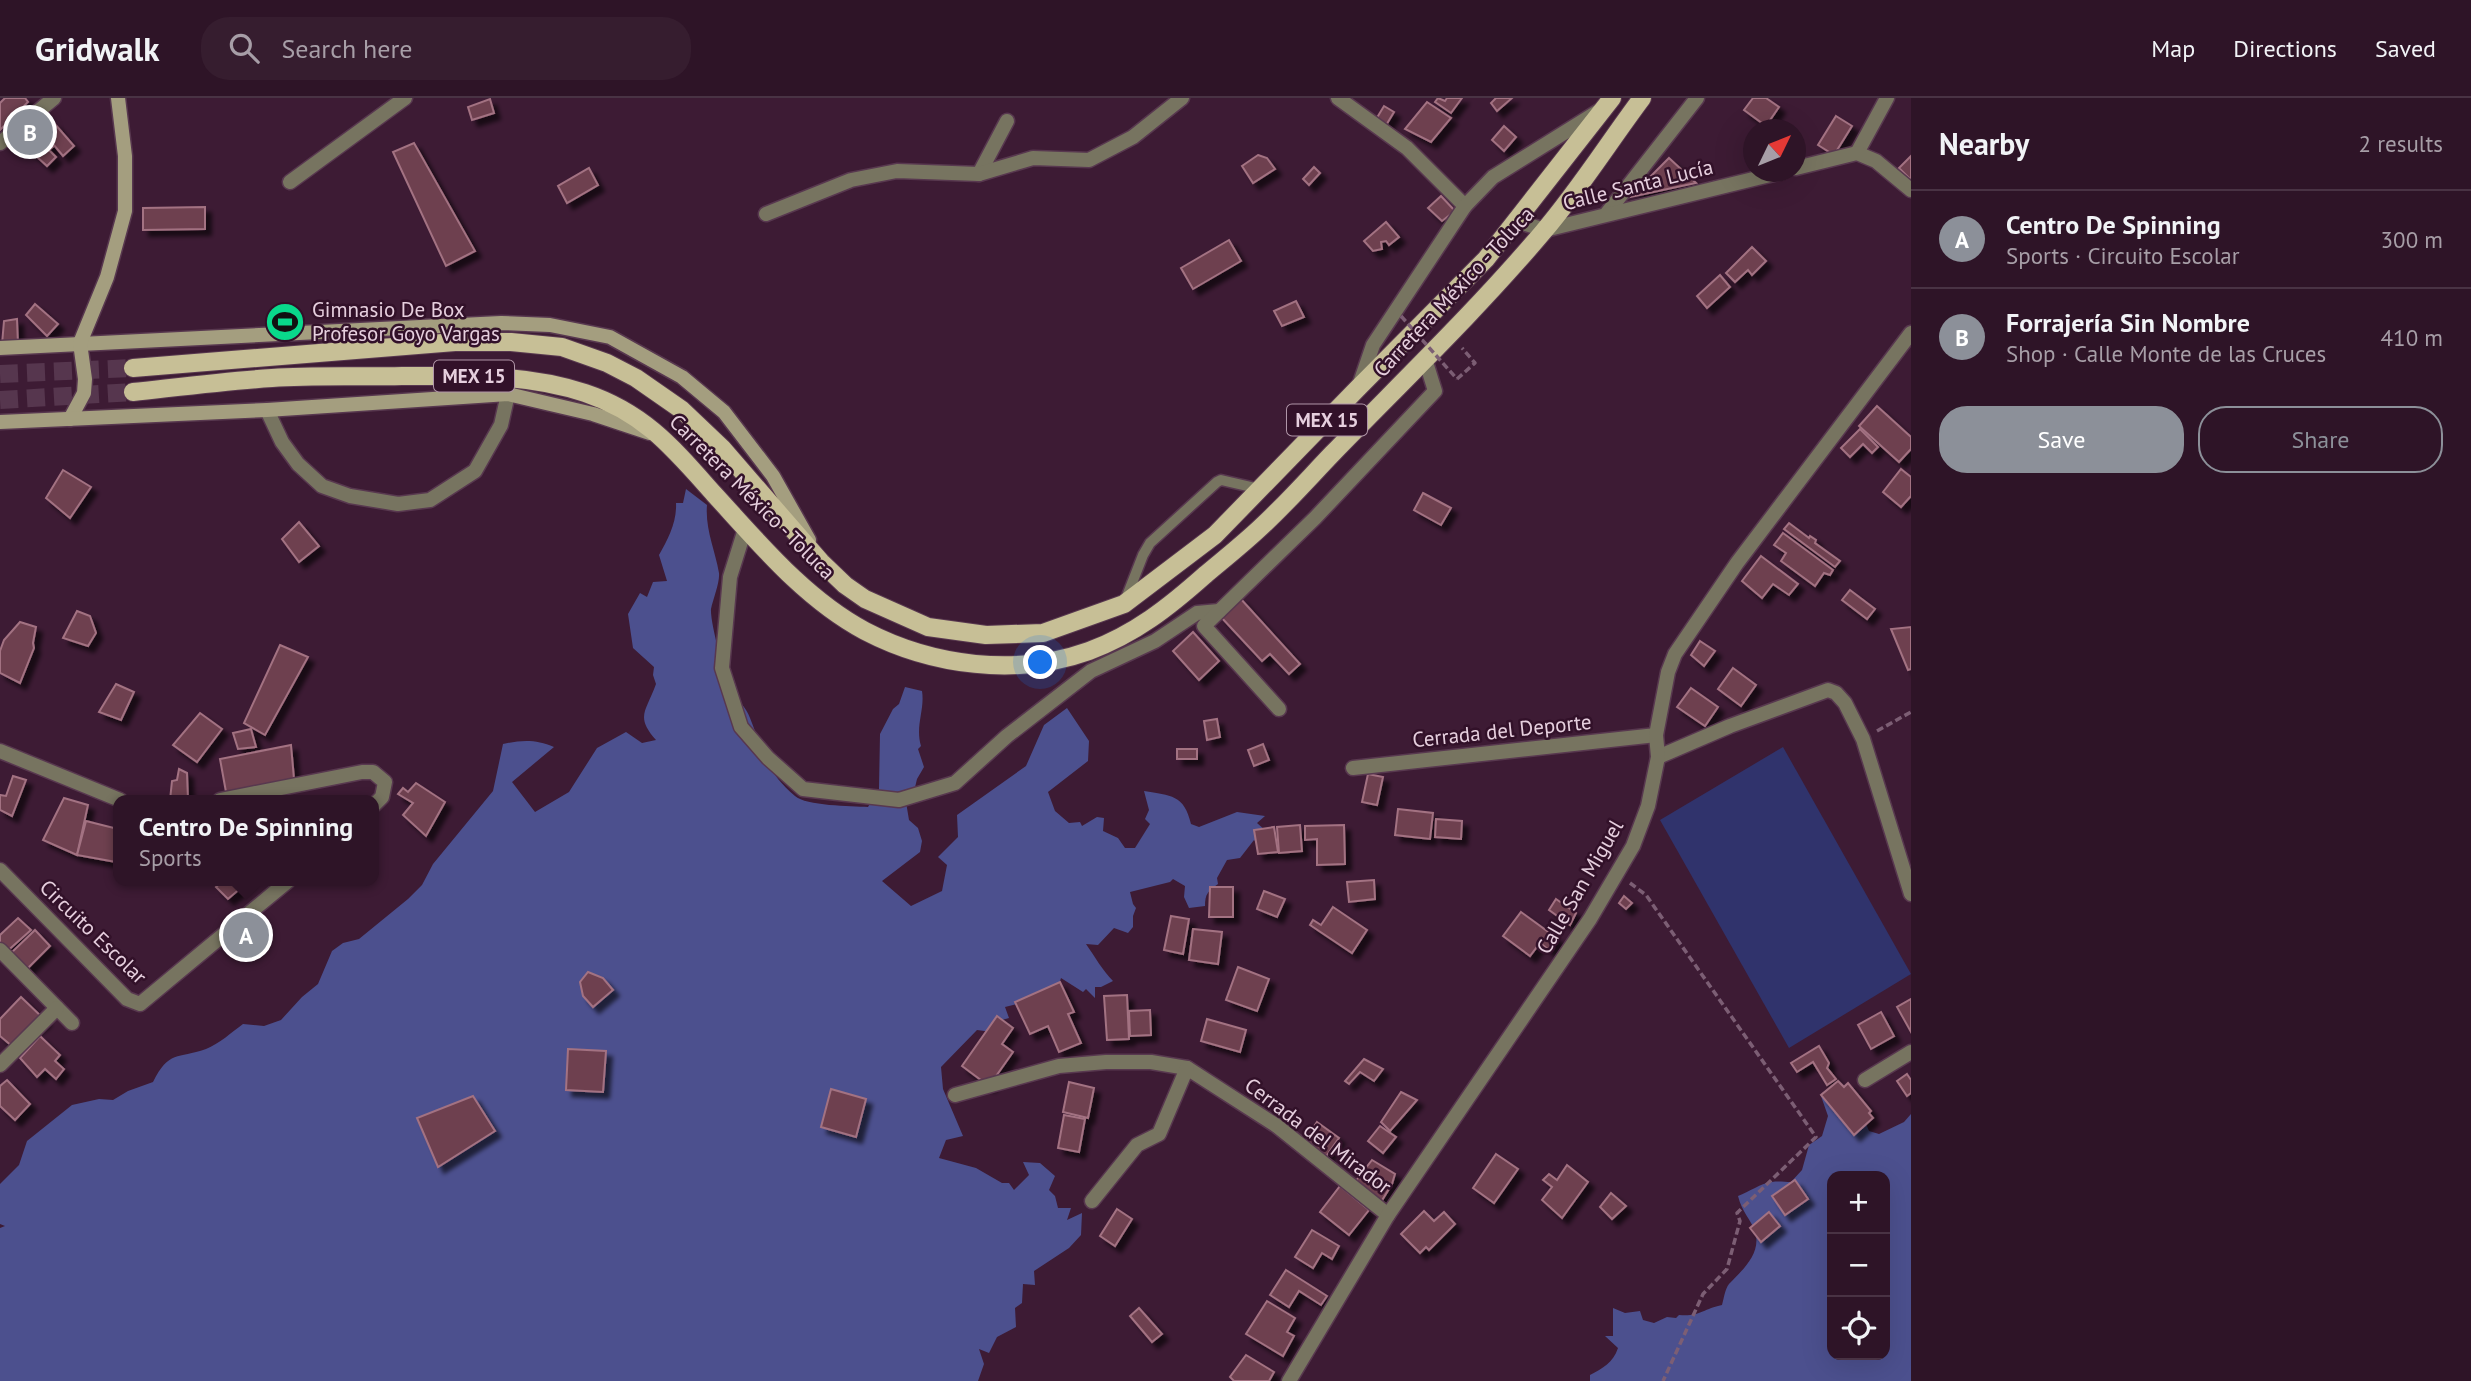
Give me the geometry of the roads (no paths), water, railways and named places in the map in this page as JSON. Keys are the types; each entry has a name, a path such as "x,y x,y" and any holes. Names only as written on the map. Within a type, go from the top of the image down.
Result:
{"main road":[{"name":"Carretera México - Toluca","path":"133,392 273,378 509,377 541,381 587,393 629,413 661,436 812,595 861,629 905,649 937,659 1021,664 1057,660 1095,648 1158,616 1261,527 1449,334 1545,230 1642,98"},
{"name":"Carretera México - Toluca","path":"133,368 455,342 511,342 562,347 607,363 659,392 682,410 722,448 821,562 845,585 865,598 928,627 967,634 1043,633 1124,604 1215,536 1486,259 1609,102"}],"street":[{"path":"0,143 54,98"},
{"path":"70,419 84,393 85,379 80,343 107,277 125,211 125,156 119,98"},
{"path":"290,182 405,98"},
{"path":"766,214 851,180 897,171 979,174 1033,158 1089,160 1133,137 1182,98"},
{"path":"1338,98 1407,148 1465,206"},
{"path":"1607,214 1697,98"},
{"path":"1857,153 1887,98"},
{"path":"1359,387 1373,345 1465,206 1493,177 1609,102"},
{"path":"979,174 1007,121"},
{"path":"1806,166 1857,153 1876,161 1911,190"},
{"name":"Calle Santa Lucía","path":"1545,230 1743,181"},
{"path":"1516,221 1545,230"},
{"path":"2,349 501,323 550,325 610,337 682,377 723,412 773,476 821,562"},
{"name":"Calle San Miguel","path":"1289,1381 1388,1215 1568,952 1633,846 1648,806 1658,757 1656,734 1668,672 1675,654 1737,564 1911,333"},
{"path":"1279,709 1204,626 1315,518 1435,391 1424,359"},
{"path":"267,410 282,442 298,464 322,486 350,496 398,505 430,500 475,471 501,425 508,394"},
{"path":"0,422 267,410 508,394 593,414 661,436"},
{"path":"746,528 730,578 722,668 741,727 768,758 803,789 899,800 954,783 1007,736 1091,671 1155,642 1197,613 1220,611"},
{"path":"1658,757 1730,726 1828,690 1836,694 1845,702 1863,739 1911,894"},
{"name":"Cerrada del Deporte","path":"1353,768 1656,734"},
{"path":"0,751 113,797"},
{"path":"245,795 373,772 385,782 379,800"},
{"name":"Circuito Escolar","path":"0,870 127,999 140,1004 283,886"},
{"path":"0,950 72,1023"},
{"path":"0,1065 57,1008"},
{"path":"1865,1080 1911,1052"},
{"name":"Cerrada del Mirador","path":"955,1096 1059,1066 1151,1062 1187,1068 1277,1126 1388,1215"},
{"path":"1093,1201 1137,1145 1159,1134 1187,1068"}],"lane":[{"path":"1124,604 1150,543 1217,482 1222,480 1260,489"}],"tunnel":[{"path":"0,374 133,368"},
{"path":"0,400 133,392"}],"place":[{"name":"Forrajería Sin Nombre","path":"30,132"},
{"name":"Gimnasio De Box Profesor Goyo Vargas","path":"285,322"},
{"name":"Centro De Spinning","path":"246,935"}]}
